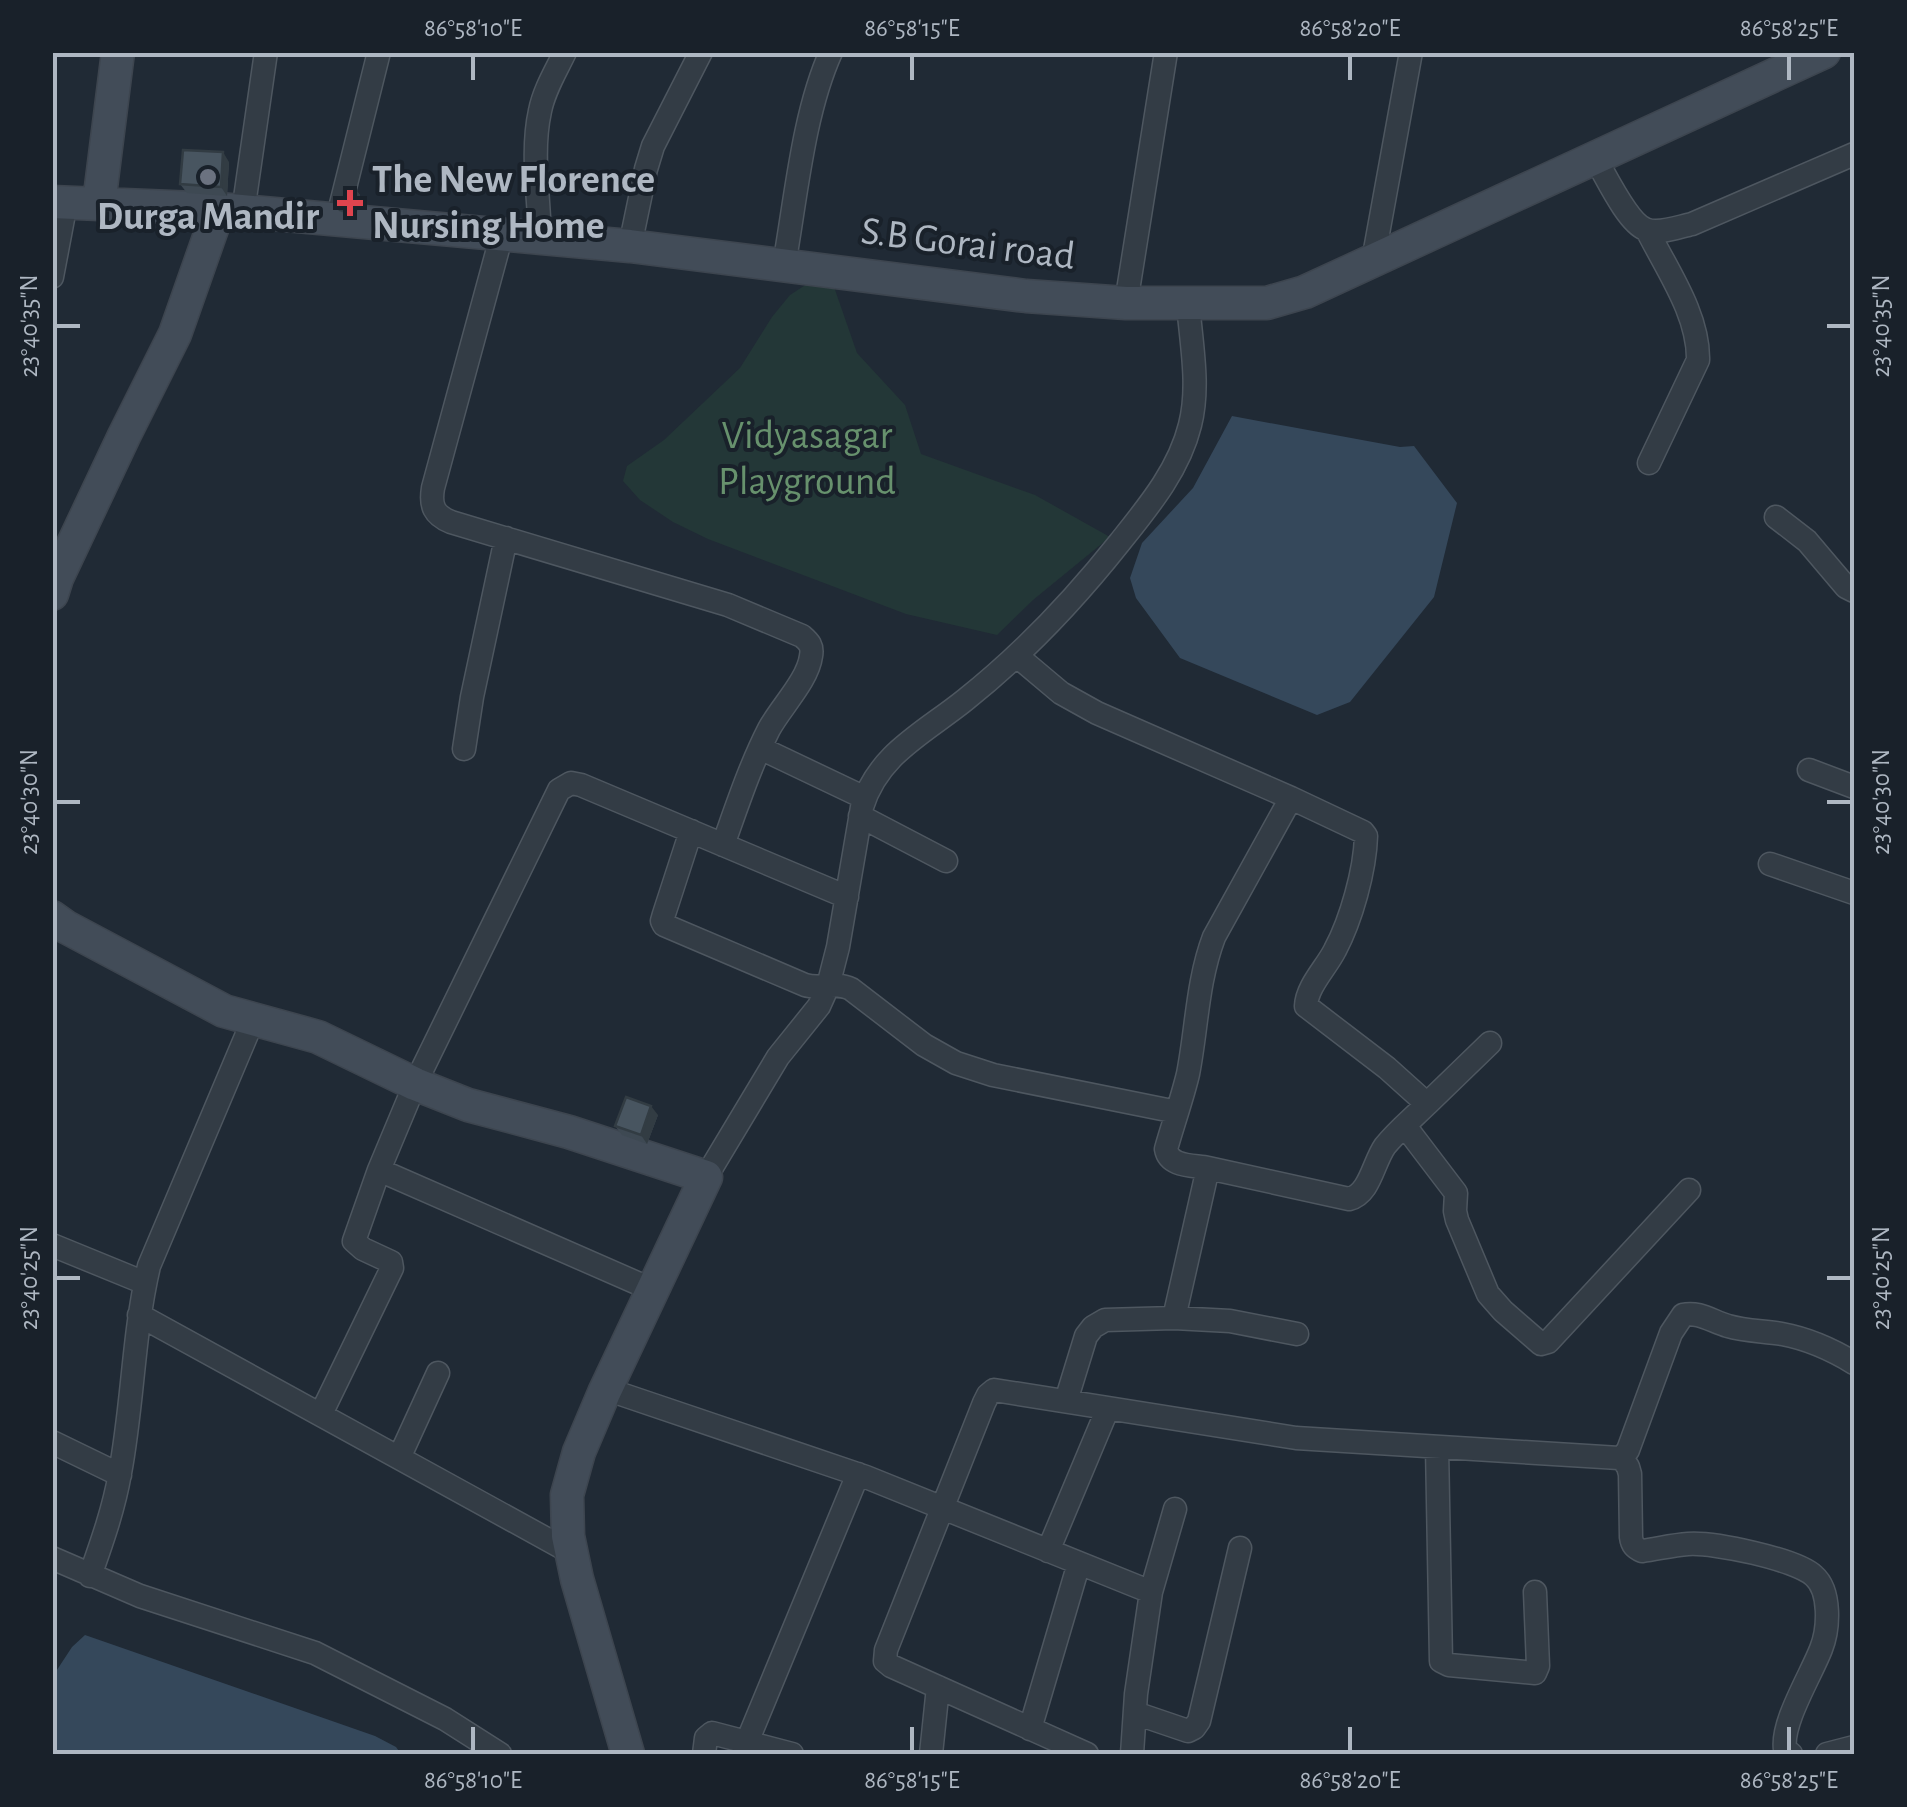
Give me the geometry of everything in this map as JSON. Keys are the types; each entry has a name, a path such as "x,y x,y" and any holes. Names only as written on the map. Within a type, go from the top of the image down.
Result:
{"street":[{"path":"99,203 118,52"},
{"path":"52,594 231,210 266,52"},
{"path":"338,220 379,52"},
{"path":"540,238 536,137 545,94 565,52"},
{"path":"630,246 654,146 700,52"},
{"path":"784,265 810,123 831,52"},
{"path":"1126,304 1166,52"},
{"path":"1372,261 1411,52"},
{"name":"S.B Gorai road","path":"59,202 231,210 630,246 1026,296 1126,304 1267,304 1305,292 1824,52"},
{"path":"1647,230 1692,224 1854,154"},
{"path":"1595,158 1633,221 1647,230 1695,325 1698,360 1649,463"},
{"path":"52,277 59,202"},
{"path":"502,234 432,500 433,509 440,517 728,605 802,636 810,644 807,670 781,707 760,748 723,845"},
{"path":"628,1754 568,1536 566,1495 579,1452 706,1177 778,1058 818,1006 828,986 862,807 882,767 1016,656 1074,597 1152,502 1182,450 1191,422 1195,388 1188,304"},
{"path":"1776,517 1807,542 1846,587 1854,591"},
{"path":"464,749 506,538"},
{"path":"1016,656 1061,692 1098,713 1363,832 1366,842 1348,919 1306,1006 1388,1068 1427,1104"},
{"path":"760,748 946,861"},
{"path":"1809,770 1854,787"},
{"path":"320,1414 392,1268 391,1262 362,1249 354,1240 379,1170 415,1084 559,790 582,785 847,897"},
{"path":"1291,798 1206,958 1188,1074 1166,1156 1177,1163 1348,1200 1355,1198 1363,1191 1386,1146 1490,1043"},
{"path":"691,831 662,921 664,926 805,986 836,984 851,988 924,1045 956,1062 993,1075 1177,1112"},
{"path":"1770,864 1854,893"},
{"path":"52,917 224,1011 318,1036 415,1084 468,1105 569,1132 706,1177"},
{"path":"90,1576 120,1475 139,1314 149,1266 253,1020"},
{"path":"1405,1126 1456,1193 1455,1212 1488,1294 1541,1344 1548,1342 1689,1190"},
{"path":"1174,1318 1208,1168"},
{"path":"379,1170 653,1290"},
{"path":"52,1244 145,1283"},
{"path":"139,1314 572,1552"},
{"path":"1622,1458 1671,1333 1683,1314 1810,1341 1854,1363"},
{"path":"1066,1401 1082,1347 1093,1327 1105,1320 1230,1321 1297,1334"},
{"path":"399,1458 438,1372"},
{"path":"606,1389 858,1474 1151,1592"},
{"path":"1087,1754 1051,1746 1030,1728 885,1660 988,1395 994,1390 1296,1438 1622,1458"},
{"path":"1048,1551 1108,1408"},
{"path":"52,1442 120,1475"},
{"path":"1437,1447 1440,1657 1444,1663 1535,1672 1535,1592"},
{"path":"1622,1458 1630,1474 1631,1537 1636,1548 1642,1551 1689,1543 1718,1545 1800,1568 1813,1574 1822,1586 1826,1633 1785,1732 1785,1750 1790,1754"},
{"path":"747,1742 858,1474"},
{"path":"1132,1754 1151,1592 1175,1510"},
{"path":"1135,1713 1188,1731 1200,1720 1240,1548"},
{"path":"52,1558 140,1596 332,1661 445,1719 500,1754"},
{"path":"1030,1728 1079,1563"},
{"path":"931,1754 938,1687"},
{"path":"704,1754 706,1738 712,1733 792,1754"},
{"path":"1828,1754 1854,1747"}],"green space":[{"name":"Vidyasagar Playground","path":"810,282 833,284 857,353 905,405 921,454 1035,495 1110,537 997,635 906,614 708,539 640,500 623,481 627,466 664,440 740,368 772,317 790,295"}],"water":[{"path":"1232,416 1400,447 1414,446 1457,503 1434,597 1350,702 1317,715 1180,658 1136,598 1130,578 1142,543 1193,488"},
{"path":"85,1635 375,1736 401,1754 53,1754 53,1676"}],"building":[{"name":"Durga Mandir","path":"183,150 223,152 221,187 180,184"},
{"path":"344,188 356,190 352,212 340,210"},
{"path":"626,1097 651,1106 641,1135 615,1126"}],"place":[{"name":"Durga Mandir","path":"208,177"},
{"name":"The New Florence Nursing Home","path":"350,203"}]}
